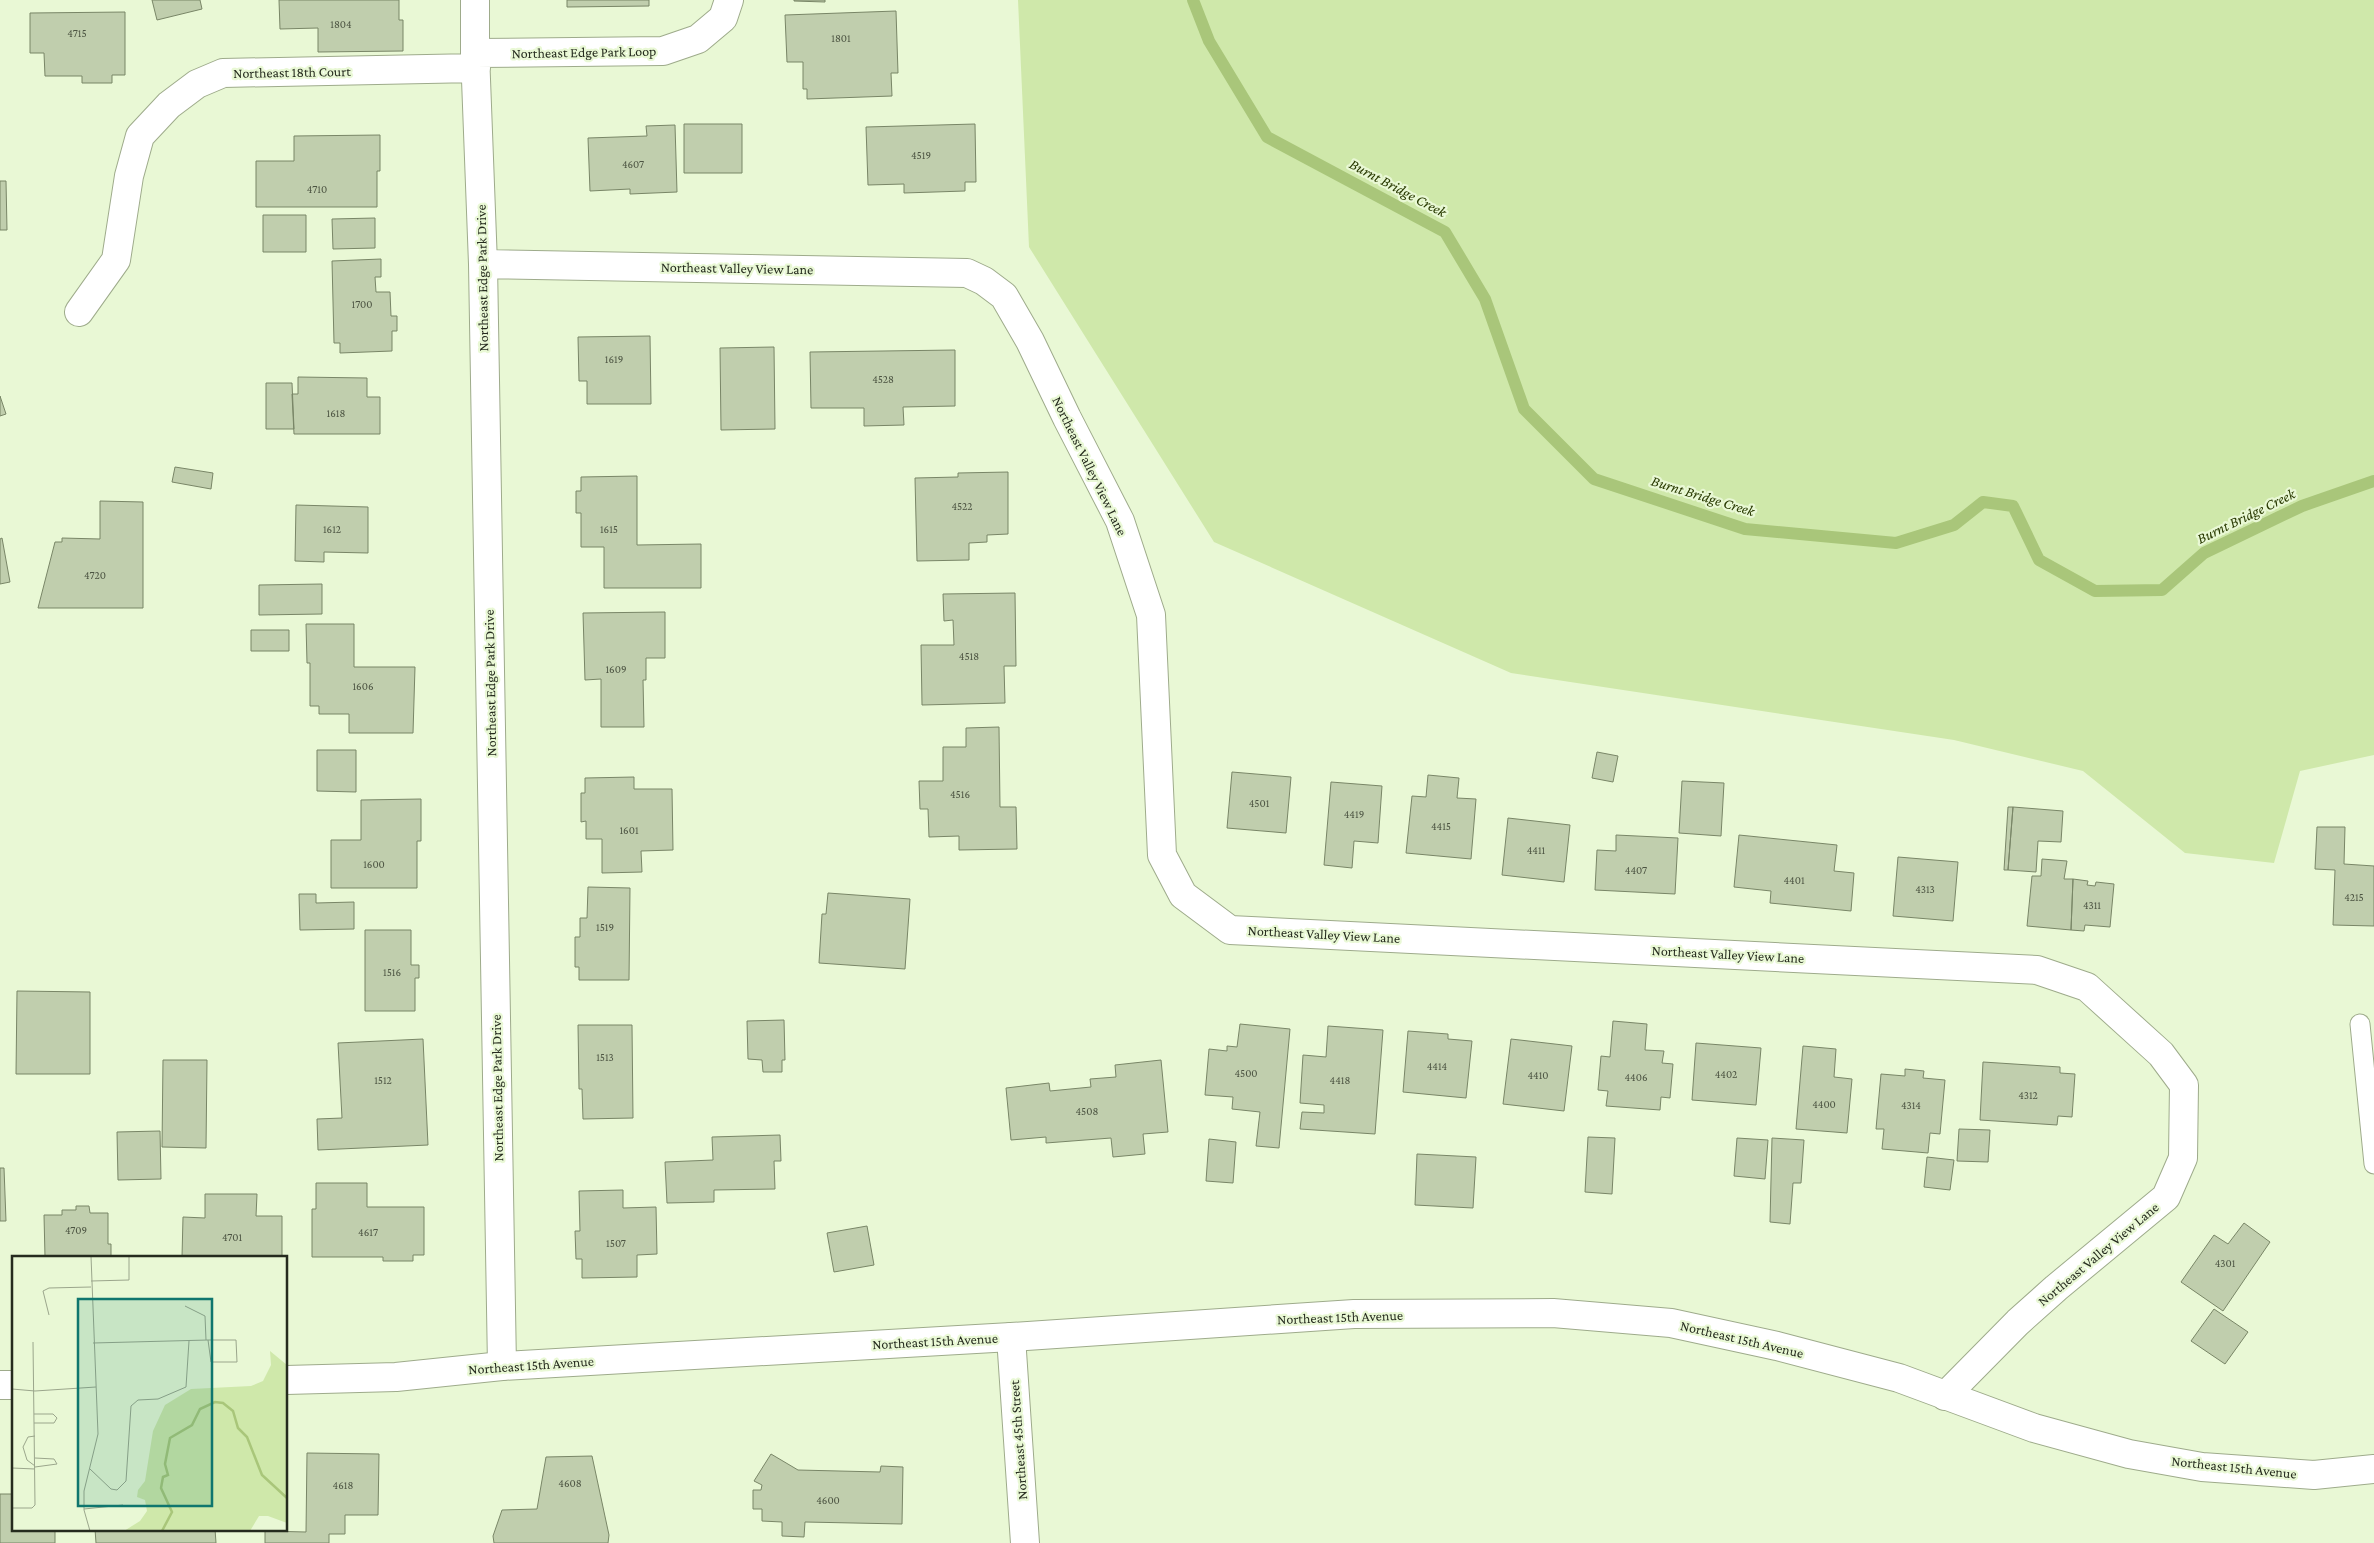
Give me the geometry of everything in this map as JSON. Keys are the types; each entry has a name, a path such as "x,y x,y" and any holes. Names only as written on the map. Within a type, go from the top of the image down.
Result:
{"street":[{"name":"Northeast Edge Park Drive","path":"475,0 483,264 502,1366"},
{"name":"Northeast Edge Park Loop","path":"476,61 663,51 698,39 724,18 729,0"},
{"name":"Northeast 18th Court","path":"79,312 116,260 129,176 140,136 169,105 197,84 223,73 476,61"},
{"name":"Northeast Valley View Lane","path":"483,264 967,273 984,281 1004,296 1030,341 1120,521 1151,615 1162,855 1183,895 1230,930 2037,970 2087,987 2161,1054 2184,1085 2184,1158 2166,1197 2056,1288 1945,1396"},
{"name":"Northeast 15th Avenue","path":"288,1380 396,1377 502,1366 1011,1337 1354,1314 1552,1313 1671,1324 1777,1346 1899,1378 2034,1428 2129,1454 2202,1467 2314,1475 2374,1469"},
{"name":"Northeast 45th Street","path":"1011,1337 1025,1543"}],"lane":[{"path":"2360,1024 2374,1164"}],"green space":[{"path":"1018,0 2374,0 2374,755 2300,771 2274,863 2185,853 2083,771 1954,740 1511,673 1214,542 1029,247"}],"building":[{"path":"152,0 200,0 202,9 157,20"},
{"path":"279,0 399,0 399,20 403,20 403,51 318,52 318,28 280,29"},
{"path":"567,0 649,0 649,6 567,7"},
{"path":"825,0 825,2 794,1"},
{"path":"896,11 898,73 891,73 892,96 807,99 807,89 803,89 803,62 787,62 785,15"},
{"path":"125,12 125,75 112,75 112,83 82,83 82,76 45,76 44,53 30,53 30,13"},
{"path":"684,124 742,124 742,173 684,173"},
{"path":"975,124 976,182 965,182 965,191 904,193 904,184 868,185 866,127"},
{"path":"675,125 677,192 630,194 630,189 590,191 588,138 647,136 646,126"},
{"path":"380,135 377,207 256,207 256,161 294,161 294,136"},
{"path":"0,181 6,181 7,230 0,230"},
{"path":"263,215 306,215 306,252 263,252"},
{"path":"375,218 375,248 333,249 332,219"},
{"path":"381,259 381,277 375,277 376,292 390,292 391,316 397,316 397,331 392,331 392,351 340,353 340,343 334,343 332,261"},
{"path":"650,336 651,404 587,404 587,381 579,381 578,337"},
{"path":"774,347 775,429 721,430 720,348"},
{"path":"955,350 955,406 903,407 904,425 864,426 864,408 811,408 810,352"},
{"path":"298,377 367,378 367,397 380,397 380,434 294,434 292,394 298,394"},
{"path":"266,383 292,383 294,429 266,429"},
{"path":"0,396 6,414 0,416"},
{"path":"175,467 213,473 211,489 172,482"},
{"path":"1008,472 1008,534 987,535 987,542 969,543 969,560 917,561 915,478 958,477 958,473"},
{"path":"637,476 637,545 701,544 701,588 604,588 604,547 581,547 581,513 576,513 576,491 581,491 581,477"},
{"path":"100,501 143,502 143,608 38,608 55,542 62,542 62,538 100,539"},
{"path":"296,505 368,507 368,553 324,552 324,562 295,561"},
{"path":"2,538 10,582 0,584 0,539"},
{"path":"322,584 322,614 259,615 259,585"},
{"path":"1015,593 1016,666 1004,666 1005,703 922,705 921,645 954,645 953,620 944,621 943,594"},
{"path":"665,612 665,658 646,658 646,680 643,680 644,727 601,727 601,679 585,680 583,613"},
{"path":"306,624 354,624 354,667 415,667 413,733 349,733 349,714 319,714 319,706 310,706 310,663 307,663"},
{"path":"251,630 289,630 289,651 251,651"},
{"path":"999,727 1000,807 1016,807 1017,849 959,850 959,836 929,837 928,809 920,809 919,781 943,781 943,747 966,747 966,728"},
{"path":"317,750 356,750 356,792 317,791"},
{"path":"1597,752 1618,756 1613,782 1592,778"},
{"path":"1232,772 1291,777 1286,833 1227,828"},
{"path":"1428,775 1459,778 1457,798 1476,799 1471,859 1406,853 1412,796 1426,797"},
{"path":"634,777 634,789 672,789 673,850 641,851 642,872 602,873 602,839 586,839 586,821 581,822 581,793 585,793 585,778"},
{"path":"1682,781 1724,783 1721,836 1679,833"},
{"path":"1331,782 1382,786 1378,843 1354,841 1352,868 1324,865"},
{"path":"421,799 421,841 417,841 417,888 331,888 331,840 361,840 361,800"},
{"path":"2008,807 2013,807 2008,870 2004,870"},
{"path":"2013,807 2063,811 2061,842 2038,841 2036,872 2008,870"},
{"path":"1508,818 1570,825 1564,882 1502,875"},
{"path":"2317,827 2345,827 2344,864 2374,866 2374,926 2333,925 2335,870 2315,869"},
{"path":"1616,835 1678,838 1675,894 1595,890 1597,850 1616,851"},
{"path":"1739,835 1837,845 1834,871 1854,873 1851,911 1770,903 1771,891 1734,887"},
{"path":"1898,857 1958,862 1953,921 1893,916"},
{"path":"2042,859 2067,861 2064,879 2073,879 2071,930 2027,926 2032,876 2041,876"},
{"path":"2073,879 2088,881 2087,885 2095,886 2096,882 2114,884 2110,927 2085,925 2084,931 2071,930"},
{"path":"588,887 630,888 629,980 579,980 579,967 575,967 575,937 580,937 580,918 587,918"},
{"path":"828,893 910,899 905,969 819,963 822,914 826,914"},
{"path":"299,894 316,894 316,903 354,902 354,929 300,930"},
{"path":"365,930 411,930 411,965 419,965 419,978 415,978 415,1011 365,1011"},
{"path":"17,991 90,992 90,1074 16,1074"},
{"path":"784,1020 785,1060 782,1060 782,1072 763,1072 762,1060 748,1059 747,1021"},
{"path":"1613,1021 1647,1024 1645,1050 1664,1051 1662,1063 1673,1064 1670,1098 1661,1097 1660,1110 1606,1106 1608,1091 1598,1090 1601,1056 1610,1057"},
{"path":"1240,1024 1290,1029 1279,1148 1256,1146 1260,1112 1232,1109 1233,1097 1205,1095 1209,1049 1227,1051 1227,1046 1237,1047"},
{"path":"578,1025 632,1025 633,1118 583,1119 582,1089 579,1089"},
{"path":"1328,1026 1383,1030 1375,1134 1300,1129 1302,1112 1324,1113 1324,1105 1300,1103 1303,1055 1326,1057"},
{"path":"1408,1031 1448,1034 1448,1039 1472,1041 1466,1098 1403,1092"},
{"path":"423,1039 428,1145 318,1150 317,1119 342,1118 338,1043"},
{"path":"1511,1039 1572,1046 1564,1111 1503,1104"},
{"path":"1696,1043 1761,1048 1756,1105 1692,1100"},
{"path":"1803,1046 1836,1049 1834,1077 1852,1079 1847,1133 1796,1129"},
{"path":"163,1060 207,1060 206,1148 162,1147"},
{"path":"1161,1060 1168,1132 1143,1134 1145,1154 1113,1157 1111,1138 1046,1143 1046,1137 1011,1140 1006,1088 1049,1083 1050,1091 1091,1087 1090,1079 1116,1077 1115,1065"},
{"path":"1983,1062 2060,1067 2060,1073 2075,1074 2072,1117 2058,1116 2057,1125 1980,1120"},
{"path":"1905,1069 1924,1071 1923,1078 1945,1080 1940,1134 1930,1133 1928,1153 1882,1149 1884,1129 1876,1129 1881,1074 1905,1076"},
{"path":"1959,1129 1990,1130 1988,1162 1957,1161"},
{"path":"160,1131 161,1179 118,1180 117,1132"},
{"path":"780,1135 781,1161 774,1161 775,1189 714,1190 714,1202 667,1203 665,1162 713,1160 712,1137"},
{"path":"1588,1137 1615,1138 1612,1194 1585,1192"},
{"path":"1737,1138 1768,1140 1765,1179 1734,1176"},
{"path":"1772,1138 1804,1140 1801,1183 1793,1183 1790,1224 1770,1222"},
{"path":"1209,1139 1236,1142 1233,1183 1206,1181"},
{"path":"1417,1154 1476,1157 1473,1208 1415,1205"},
{"path":"1927,1157 1954,1160 1950,1190 1924,1187"},
{"path":"0,1168 4,1168 6,1221 0,1221"},
{"path":"316,1183 367,1183 367,1207 424,1207 424,1255 413,1255 413,1261 383,1261 383,1257 312,1257 312,1209 316,1209"},
{"path":"623,1190 623,1208 656,1207 657,1254 637,1255 637,1277 582,1278 582,1259 576,1259 575,1231 580,1231 579,1191"},
{"path":"205,1194 257,1194 256,1216 282,1216 282,1256 182,1256 183,1217 205,1218"},
{"path":"76,1206 89,1206 90,1213 108,1213 108,1244 111,1244 111,1256 45,1256 44,1215 62,1215 62,1210 76,1210"},
{"path":"2244,1223 2270,1242 2223,1311 2181,1282 2214,1235 2228,1244"},
{"path":"867,1226 874,1265 834,1272 827,1233"},
{"path":"2214,1309 2248,1332 2225,1364 2191,1341"},
{"path":"307,1453 379,1454 378,1515 345,1515 345,1534 329,1534 329,1543 265,1543 265,1531 306,1532"},
{"path":"771,1454 798,1470 880,1472 881,1466 903,1467 902,1524 805,1522 804,1537 782,1536 782,1522 762,1521 762,1509 753,1509 753,1490 761,1490 762,1485 754,1481"},
{"path":"592,1456 609,1535 608,1543 494,1543 493,1536 502,1510 537,1509 546,1457"},
{"path":"0,1494 12,1494 12,1530 55,1530 55,1543 0,1543"},
{"path":"95,1530 215,1530 216,1543 96,1543"}],"waterway":[{"name":"Burnt Bridge Creek","path":"1193,0 1209,41 1267,137 1445,232 1485,299 1524,409 1594,479 1745,529 1896,543 1954,525 1983,502 2013,506 2039,560 2095,591 2162,590 2204,553 2302,506 2374,481"}]}
